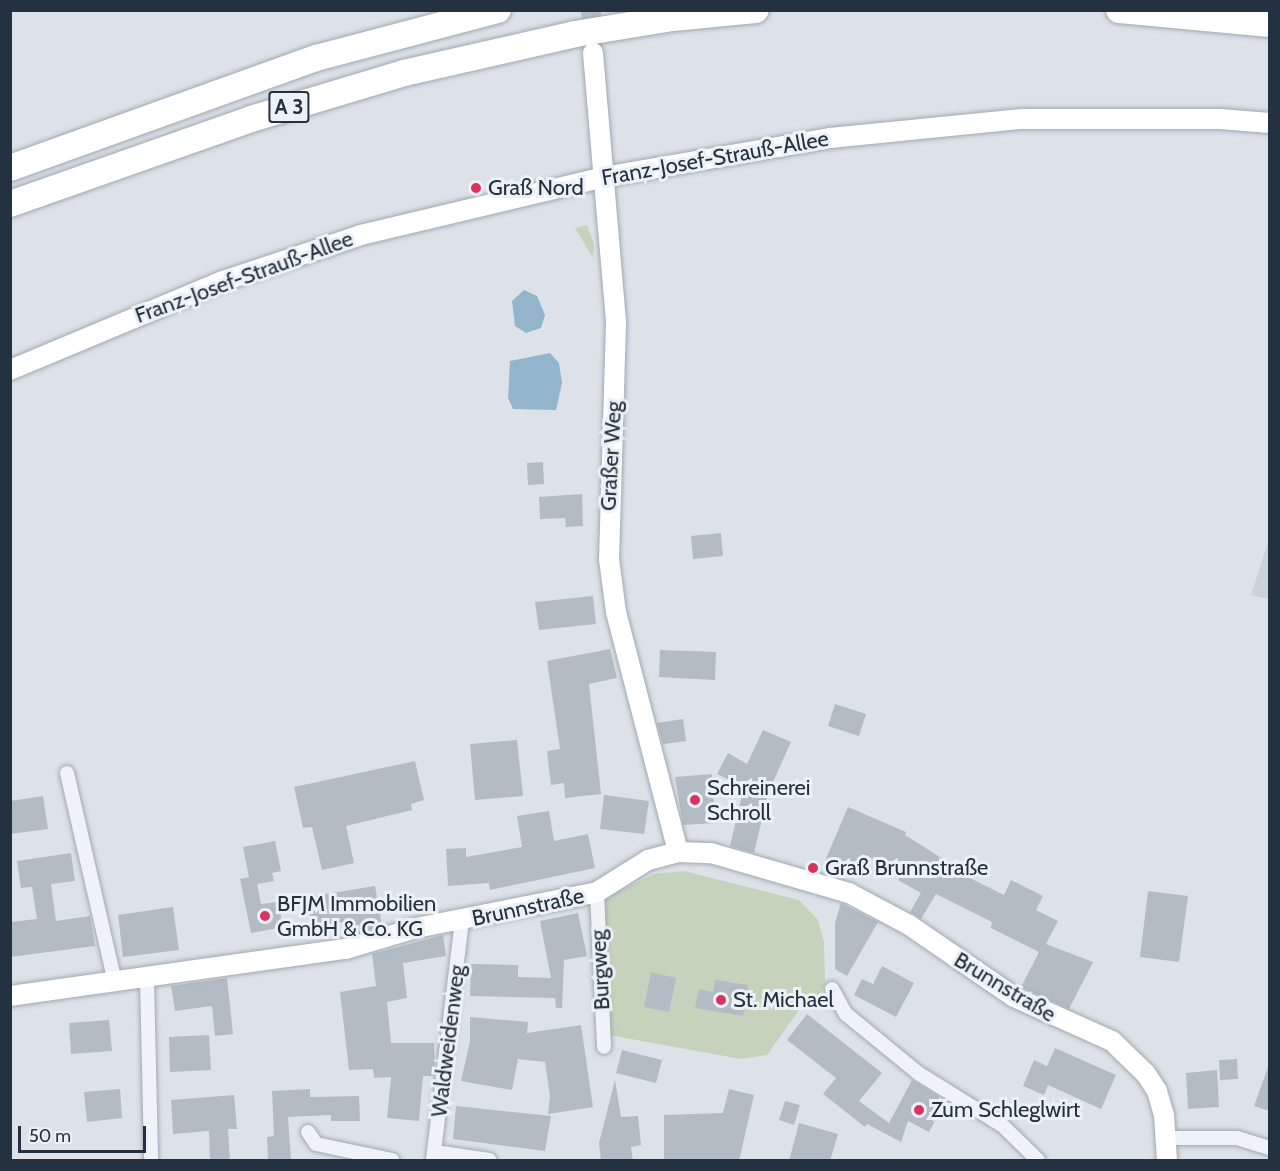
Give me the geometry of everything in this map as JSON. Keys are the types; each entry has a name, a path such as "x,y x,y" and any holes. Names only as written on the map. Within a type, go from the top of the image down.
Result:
{"highway":[{"name":"A 3","path":"10,168 316,58 498,10"},
{"name":"A 3","path":"10,204 250,119 415,70 575,34 673,18 756,10"},
{"path":"1119,10 1269,24"}],"street":[{"name":"Graßer Weg","path":"593,54 616,324 609,560 616,612 678,852"},
{"name":"Franz-Josef-Strauß-Allee","path":"10,370 190,293 361,235 604,177 830,138 1022,119 1198,118 1269,123"},
{"path":"67,773 115,983"},
{"name":"Brunnstraße","path":"10,996 147,979 337,951 416,928 462,921 597,892 648,860 678,852 711,853 849,893 909,925 1014,997 1112,1041 1131,1056 1157,1091 1167,1138 1167,1161"},
{"name":"Burgweg","path":"597,892 604,1047"},
{"name":"Waldweidenweg","path":"434,1156 462,921"},
{"path":"147,979 151,1161"},
{"path":"832,989 846,1014 918,1073 1004,1126 1038,1161"},
{"path":"308,1132 316,1144 392,1161"},
{"path":"1167,1138 1228,1137 1269,1148"},
{"path":"434,1156 489,1161"}],"shaded area":[{"path":"1269,539 1270,599 1251,595"}],"green space":[{"path":"587,225 594,244 593,258 575,228"},
{"path":"684,871 799,900 818,920 824,942 825,984 820,995 807,999 767,1055 741,1059 609,1035 604,898 654,874"}],"water":[{"path":"524,290 537,296 545,315 541,328 526,333 515,326 512,301"},
{"path":"550,353 559,363 562,383 556,410 513,409 508,398 510,361"}],"building":[{"path":"543,462 544,484 528,485 527,463"},
{"path":"582,494 583,526 566,527 565,518 540,519 539,497"},
{"path":"721,533 723,556 693,559 691,536"},
{"path":"593,596 596,624 539,630 535,602"},
{"path":"610,649 617,678 589,684 601,794 565,798 564,783 551,785 547,751 560,749 547,661"},
{"path":"660,650 716,652 715,680 659,677"},
{"path":"835,704 866,714 859,736 828,726"},
{"path":"683,719 686,741 663,744 657,723"},
{"path":"763,730 791,742 768,793 754,853 730,846 744,787 717,774 728,753 747,764"},
{"path":"517,740 523,796 475,800 470,744"},
{"path":"415,761 424,800 411,804 412,810 346,826 354,863 322,870 312,827 303,828 294,787"},
{"name":"Schreinerei Schroll","path":"712,774 715,823 683,825 675,777"},
{"path":"604,795 649,801 644,834 600,829"},
{"path":"43,796 48,829 10,834 10,801"},
{"path":"848,807 906,832 905,835 954,866 952,869 1004,895 1011,880 1043,896 1036,910 1058,921 1046,944 1093,962 1069,1009 1021,987 1039,952 991,928 992,922 936,894 921,919 910,912 921,893 898,880 903,872 862,854 854,873 825,861"},
{"path":"549,811 554,841 588,834 595,868 490,890 489,883 448,886 446,849 466,848 466,857 522,847 517,816"},
{"path":"275,841 281,871 272,873 274,881 257,884 261,904 278,902 283,927 251,933 240,879 249,877 243,847"},
{"path":"71,853 75,881 51,884 56,921 90,916 95,946 10,957 10,922 37,919 32,887 21,888 17,861"},
{"path":"375,886 382,926 351,935 349,921 312,927 307,897"},
{"path":"1148,891 1188,896 1179,962 1140,957"},
{"path":"841,903 878,922 847,976 835,969 835,923"},
{"path":"173,907 179,950 123,957 118,915"},
{"path":"578,913 587,956 564,960 562,1008 556,1008 555,998 470,996 471,964 518,965 518,977 551,978 540,921"},
{"path":"443,935 446,956 403,963 407,998 387,1002 391,1043 434,1043 435,1073 434,1076 423,1076 419,1121 387,1118 391,1077 374,1078 373,1069 349,1070 340,992 376,986 372,954"},
{"path":"882,966 914,983 896,1017 854,995 862,979 873,984"},
{"path":"651,972 676,978 669,1012 644,1007"},
{"path":"227,978 233,1034 215,1036 212,1006 175,1011 171,986"},
{"name":"St. Michael","path":"715,980 748,985 743,1016 695,1008 699,989 713,992"},
{"path":"807,1014 882,1073 859,1101 889,1123 912,1080 946,1101 929,1132 908,1121 901,1142 867,1124 865,1127 823,1094 836,1078 787,1040"},
{"path":"470,1017 528,1022 527,1033 581,1025 593,1107 548,1114 550,1096 545,1062 518,1059 512,1090 461,1081 470,1041"},
{"path":"109,1020 112,1051 71,1054 69,1023"},
{"path":"209,1035 211,1070 170,1072 169,1037"},
{"path":"1055,1048 1116,1075 1101,1109 1048,1085 1044,1095 1023,1086 1034,1060 1047,1066"},
{"path":"622,1050 662,1060 656,1083 616,1073"},
{"path":"1237,1059 1238,1079 1220,1080 1219,1060"},
{"path":"1269,1067 1269,1111 1254,1106"},
{"path":"1217,1070 1219,1107 1188,1109 1186,1073"},
{"path":"615,1080 621,1117 638,1116 641,1145 631,1147 633,1161 601,1161 599,1143"},
{"path":"120,1089 122,1118 87,1122 84,1092"},
{"path":"310,1089 310,1097 359,1096 360,1121 331,1121 331,1115 288,1117 291,1161 268,1161 267,1137 274,1136 272,1091"},
{"path":"729,1089 754,1095 739,1161 664,1161 664,1115 723,1113"},
{"path":"234,1095 237,1129 228,1129 230,1161 210,1161 209,1131 173,1134 171,1100"},
{"path":"785,1101 800,1105 794,1125 779,1120"},
{"path":"456,1106 551,1116 545,1151 453,1139"},
{"path":"799,1123 838,1134 830,1161 789,1161"}],"tunnel":[{"path":"591,10 593,45"}],"place":[{"name":"Graß Nord","path":"476,188"},
{"name":"Schreinerei Schroll","path":"695,800"},
{"name":"Graß Brunnstraße","path":"813,868"},
{"name":"BFJM Immobilien GmbH & Co. KG","path":"265,916"},
{"name":"St. Michael","path":"721,1000"},
{"name":"Zum Schleglwirt","path":"919,1110"}]}
